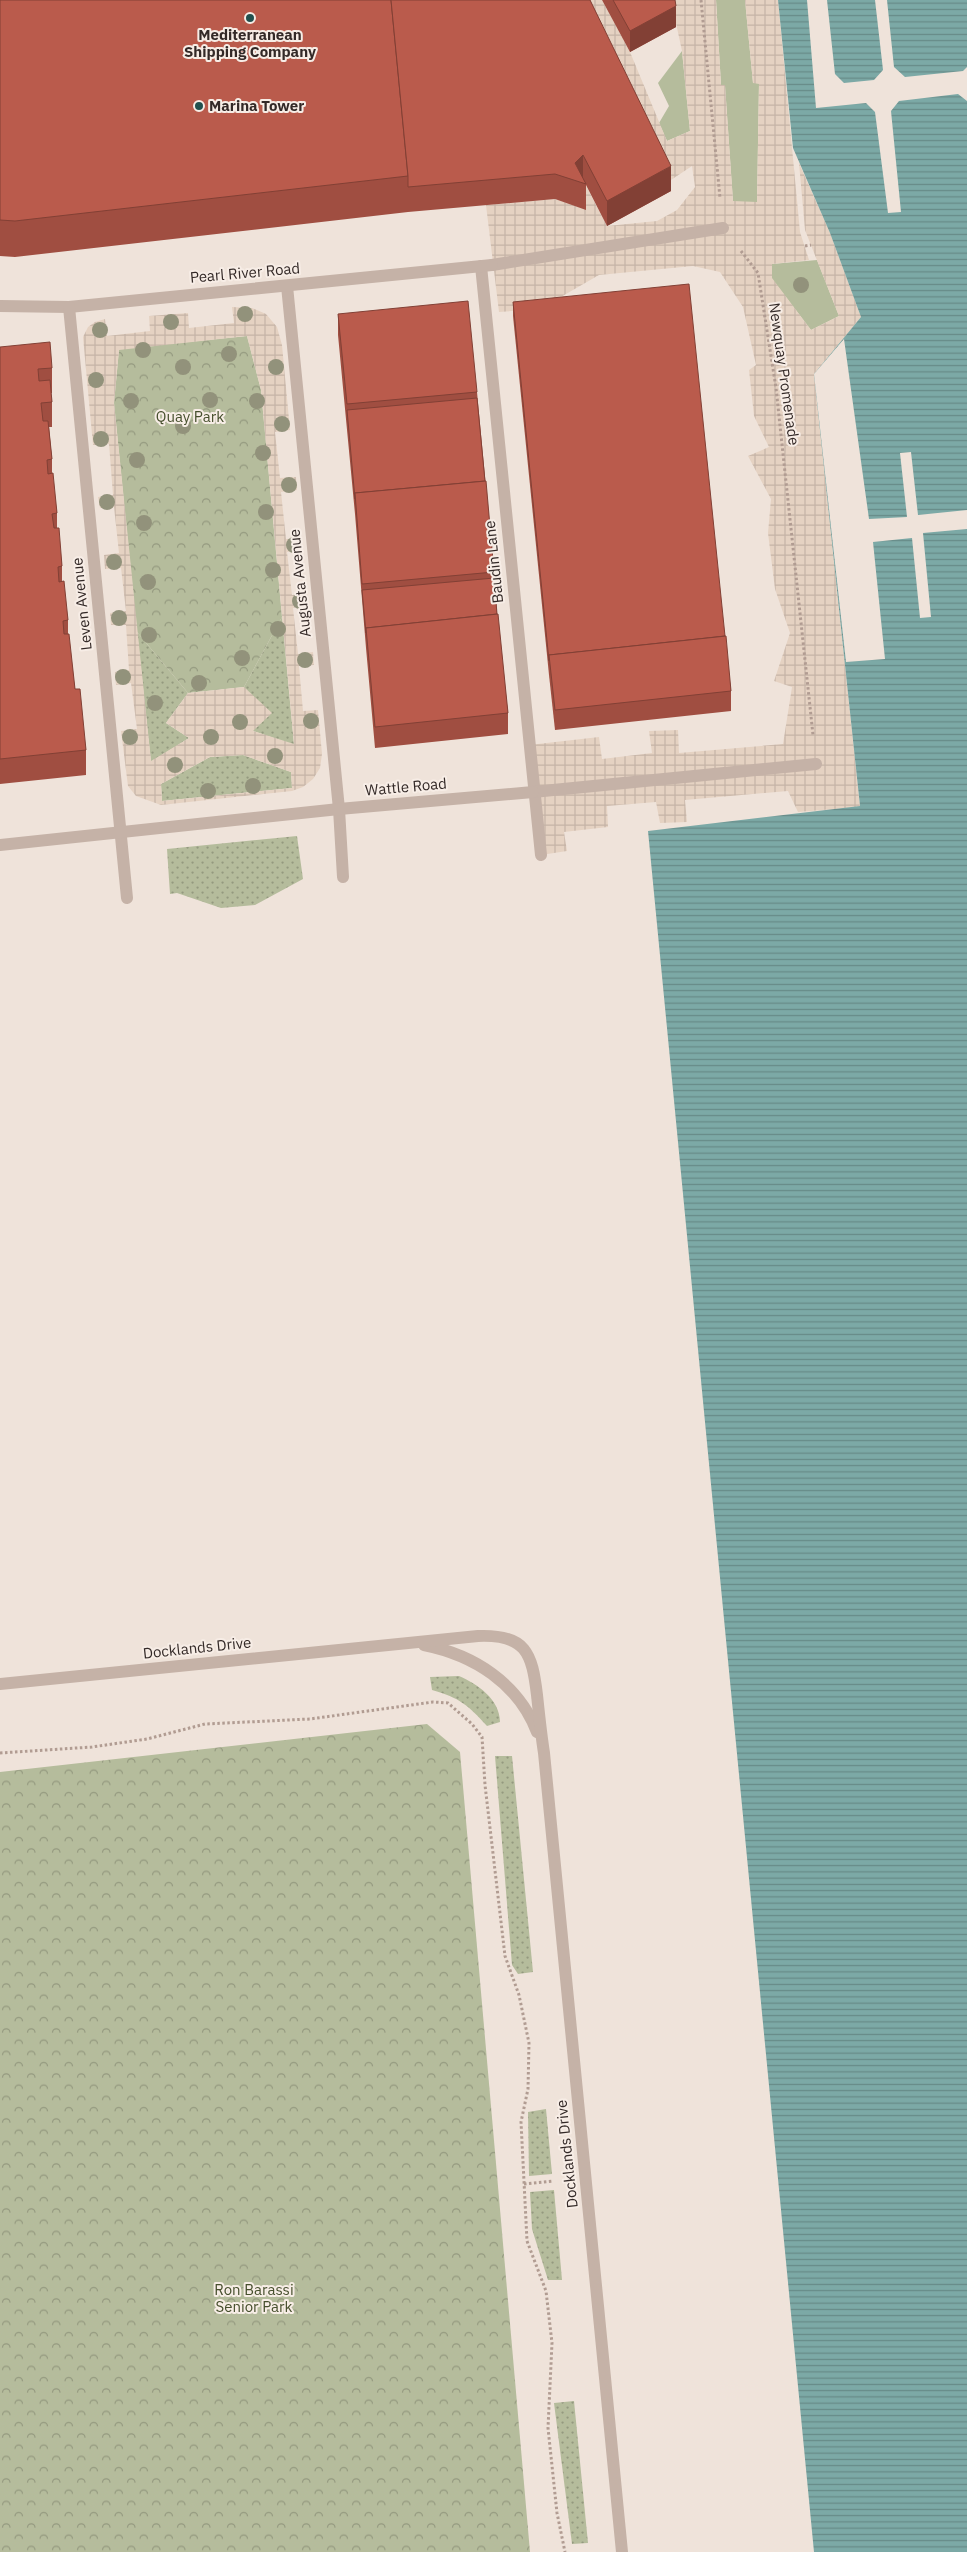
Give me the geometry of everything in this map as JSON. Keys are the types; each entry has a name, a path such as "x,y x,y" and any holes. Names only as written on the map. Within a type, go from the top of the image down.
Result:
{"street":[{"name":"Pearl River Road","path":"0,306 69,307 487,265 723,228"},
{"name":"Baudin Lane","path":"487,265 533,792 541,855"},
{"name":"Augusta Avenue","path":"286,286 339,809 343,877"},
{"name":"Leven Avenue","path":"69,307 127,898"},
{"name":"Wattle Road","path":"0,845 339,809 816,764"},
{"name":"Docklands Drive","path":"0,1684 488,1636 508,1639 522,1646 533,1663 544,1753 622,2552"},
{"name":"Docklands Drive","path":"398,1645 424,1646 449,1651 491,1672 509,1687 526,1708 533,1721 544,1753"}],"path":[{"path":"701,0 723,228"},
{"name":"Newquay Promenade","path":"723,228 758,273 776,388 816,764"},
{"path":"805,246 811,245"},
{"path":"0,1753 92,1747 147,1739 206,1724 302,1720 432,1702 448,1703 461,1713 482,1737 485,1785 505,1956 519,1995 529,2043 528,2089 521,2122 526,2240 546,2291 552,2343 548,2428 557,2513 565,2552"},
{"path":"524,2184 553,2181"}],"green space":[{"path":"716,0 745,0 753,83 759,83 757,202 733,202 725,86 721,85"},
{"path":"682,51 690,131 667,141 659,123 669,106 658,83"},
{"path":"817,260 839,316 811,330 772,279 772,264"},
{"name":"Quay Park","path":"247,336 261,390 282,617 244,687 188,693 137,632 114,403 119,349"},
{"path":"282,617 294,745 253,731 244,687"},
{"path":"137,632 188,693 166,723 189,738 151,762"},
{"path":"243,755 291,772 292,788 162,801 161,784 210,757"},
{"path":"297,836 303,879 255,905 221,908 177,893 170,894 167,849"},
{"path":"459,1676 473,1683 492,1699 499,1714 500,1722 487,1726 457,1699 432,1690 430,1677"},
{"name":"Ron Barassi Senior Park","path":"427,1724 460,1752 530,2552 0,2552 0,1772"},
{"path":"495,1756 512,1756 533,1972 518,1974 512,1965"},
{"path":"546,2109 552,2174 529,2176 528,2112"},
{"path":"554,2190 562,2280 548,2280 532,2229 530,2192"},
{"path":"574,2401 588,2543 572,2544 554,2403"}],"shaded area":[{"path":"579,0 602,0 630,52 667,141 690,131 682,51 671,0 716,0 721,85 725,85 733,201 757,202 759,84 753,83 745,0 778,0 800,232 809,260 772,264 772,278 811,330 839,316 805,230 799,163 830,233 861,317 814,374 860,807 798,812 788,791 685,800 687,822 660,823 656,802 607,806 608,827 564,832 567,851 541,855 529,745 599,737 602,759 652,753 649,731 678,730 679,753 783,744 792,687 774,681 790,633 775,589 768,533 771,499 748,456 769,447 754,416 749,370 756,365 743,307 720,272 693,266 599,275 540,309 499,312 486,205 555,199 585,209 583,180 607,226 657,221 677,210 695,187 692,166 668,182"},
{"path":"232,307 252,308 266,314 277,327 282,345 290,430 275,432 280,478 296,477 297,490 281,492 286,539 302,538 302,550 287,552 292,595 307,593 308,605 293,608 298,654 313,652 314,665 299,666 303,711 318,710 322,754 320,768 313,779 303,787 292,791 161,805 136,796 128,786 121,731 137,729 131,683 116,685 115,672 129,670 126,625 111,625 110,613 126,611 121,568 105,569 104,555 119,553 114,507 100,508 98,497 113,495 109,444 93,445 83,337 88,327 95,322 105,319 107,336 150,331 149,316 188,313 189,328 234,323","holes":["247,336 261,390 294,744 253,731 272,713 244,687 188,693 166,723 189,738 151,761 114,403 119,350","243,755 291,772 292,788 162,801 161,784 210,757"]}],"water":[{"path":"778,0 967,0 967,2552 814,2552 648,831 860,806 814,374 861,317 830,233 793,148"}],"pier":[{"path":"807,0 827,0 835,74 844,83 874,80 883,70 875,0 887,0 894,67 905,77 963,71 967,67 967,101 958,94 899,101 891,111 901,212 888,213 875,112 866,103 816,108"},
{"path":"844,339 869,519 907,517 900,453 911,452 918,515 967,510 967,529 923,533 931,617 920,618 912,538 873,542 885,659 846,662 814,374"}],"building":[{"name":"Marina Tower","path":"0,0 391,0 408,176 15,221 0,220"},
{"path":"391,0 590,0 671,166 607,201 583,155 575,163 586,184 555,174 408,187"},
{"path":"613,0 675,0 676,6 630,31"},
{"path":"689,284 725,636 549,655 549,661 513,302"},
{"path":"468,301 477,392 347,404 338,314"},
{"path":"50,342 52,368 38,369 39,381 50,380 52,402 41,403 43,421 48,421 52,459 47,460 48,474 53,473 57,513 52,514 54,528 59,528 62,566 58,567 59,582 64,581 68,620 63,621 64,634 69,634 75,689 80,689 86,750 0,759 0,347"},
{"path":"477,398 485,481 355,493 355,499 347,410"},
{"path":"486,481 494,572 362,584 355,493"},
{"path":"494,578 497,614 366,628 366,633 362,590"},
{"path":"498,614 508,713 375,727 366,628"},
{"path":"726,636 731,691 555,710 549,655"}],"place":[{"name":"Mediterranean Shipping Company","path":"250,18"},
{"name":"Marina Tower","path":"199,106"}]}
